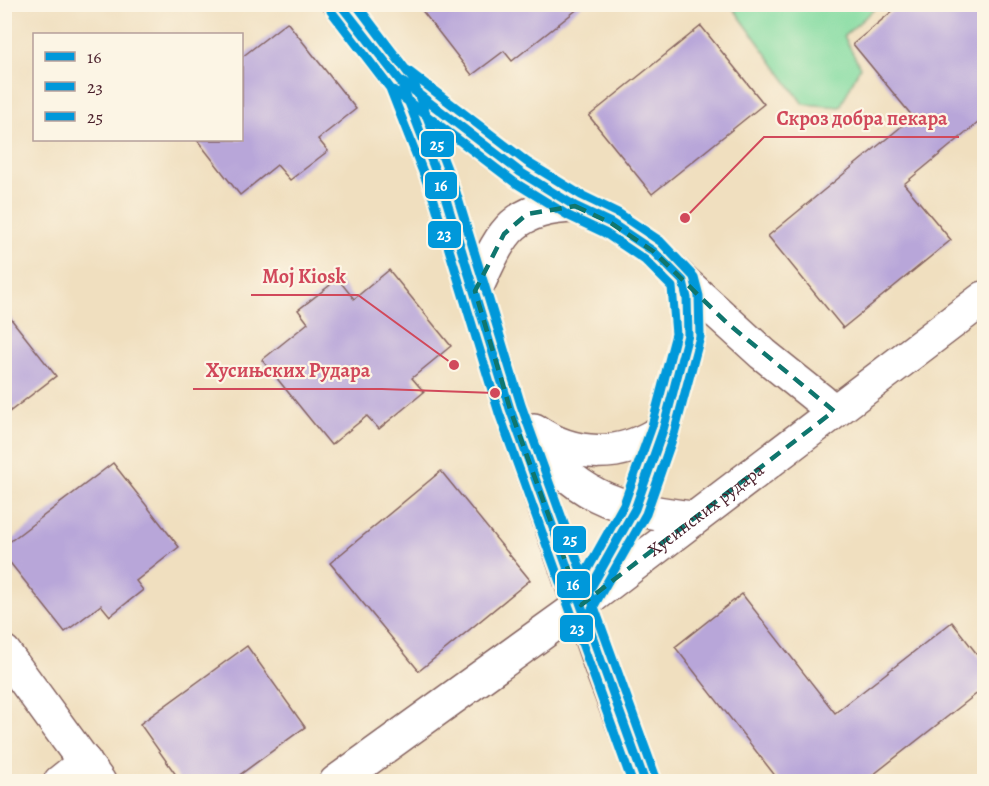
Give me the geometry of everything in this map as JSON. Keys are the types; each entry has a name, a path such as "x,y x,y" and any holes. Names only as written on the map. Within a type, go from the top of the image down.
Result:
{"street":[{"path":"340,4 401,82 520,172 575,206 611,223 653,251 763,354 834,411"},
{"path":"401,82 445,196 510,409 603,672 645,782"},
{"path":"475,291 504,234 518,220 527,214 548,207 575,206"},
{"path":"581,605 635,509 663,430 688,335 687,298 683,281"},
{"name":"Хусинских рудара","path":"336,782 581,605 984,297"},
{"path":"510,409 549,440 580,450 615,452 646,441 663,430"},
{"path":"510,409 542,451 569,478 596,496 635,509 692,518"},
{"path":"4,652 81,775"}],"highlighted area":[{"path":"575,206 611,223 653,251 726,322 834,411 581,605 510,409 475,291 504,234 527,214"}],"green space":[{"path":"731,5 879,5 844,36 860,67 840,107 803,104"}],"building":[{"path":"417,4 584,4 512,61 504,51 472,75"},
{"path":"901,4 984,4 984,118 904,184 951,240 843,328 768,236 913,117 853,44"},
{"path":"287,22 356,109 318,139 328,151 290,180 277,165 240,195 198,141 243,141 243,56"},
{"path":"701,26 764,104 652,194 589,116"},
{"path":"389,270 451,346 412,378 424,392 379,429 367,416 331,445 262,360 308,323 298,310 338,279 354,299"},
{"path":"4,310 56,376 4,416"},
{"path":"113,463 179,547 136,581 143,590 110,616 101,605 65,632 4,555 4,546"},
{"path":"441,471 530,580 419,671 330,563"},
{"path":"742,594 835,713 952,622 984,663 984,688 864,782 780,782 675,647"},
{"path":"247,646 305,727 230,782 181,782 140,724"}],"transit line":[{"name":"16","path":"340,4 401,82 445,196 510,409 645,782"},
{"name":"25","path":"356,4 412,78 456,192 521,405 656,778"},
{"name":"23","path":"331,11 390,88 434,200 499,413 632,782"},
{"name":"25","path":"407,70 527,162 581,195 618,213 660,241 694,277 699,296 700,337 674,434 646,514 591,611"},
{"name":"16","path":"400,80 520,172 575,206 611,223 653,251 683,281 687,298 688,335 663,430 635,509 581,605"},
{"name":"23","path":"393,90 514,182 569,216 605,233 645,260 672,287 676,334 652,426 624,504 571,599"}],"place":[{"name":"Скроз добра пекара","path":"685,218"},
{"name":"Moj Kiosk","path":"454,365"},
{"name":"Хусињских Рудара","path":"495,393"}]}
